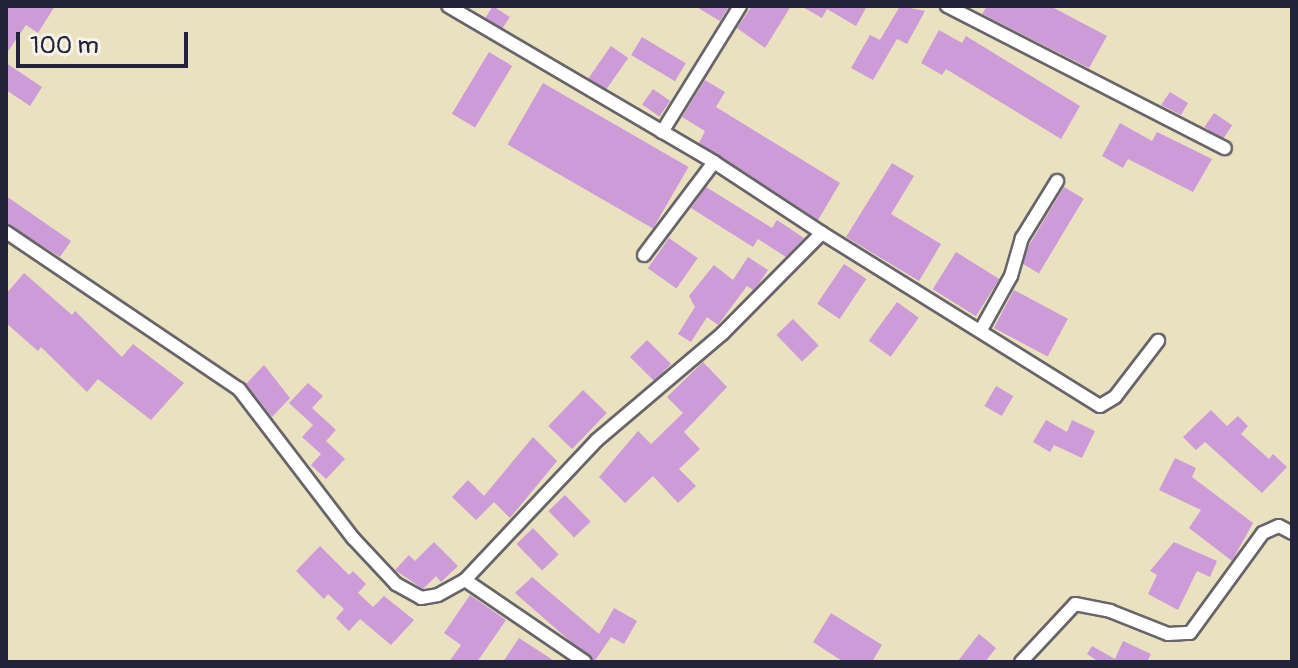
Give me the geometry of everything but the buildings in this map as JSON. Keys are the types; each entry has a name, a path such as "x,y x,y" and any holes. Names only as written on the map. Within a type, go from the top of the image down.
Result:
{"street":[{"path":"448,6 714,162 822,233 982,328 1104,406 1158,341"},
{"path":"662,132 740,6"},
{"path":"947,6 1225,148"},
{"path":"644,255 714,162"},
{"path":"982,328 1011,276 1022,238 1057,181"},
{"path":"6,232 239,389 353,538 411,596 430,598 465,580 597,440 722,334 822,233"},
{"path":"1021,662 1075,604 1096,607 1168,634 1190,633 1263,533 1279,526 1292,533"},
{"path":"465,580 576,660"}]}
